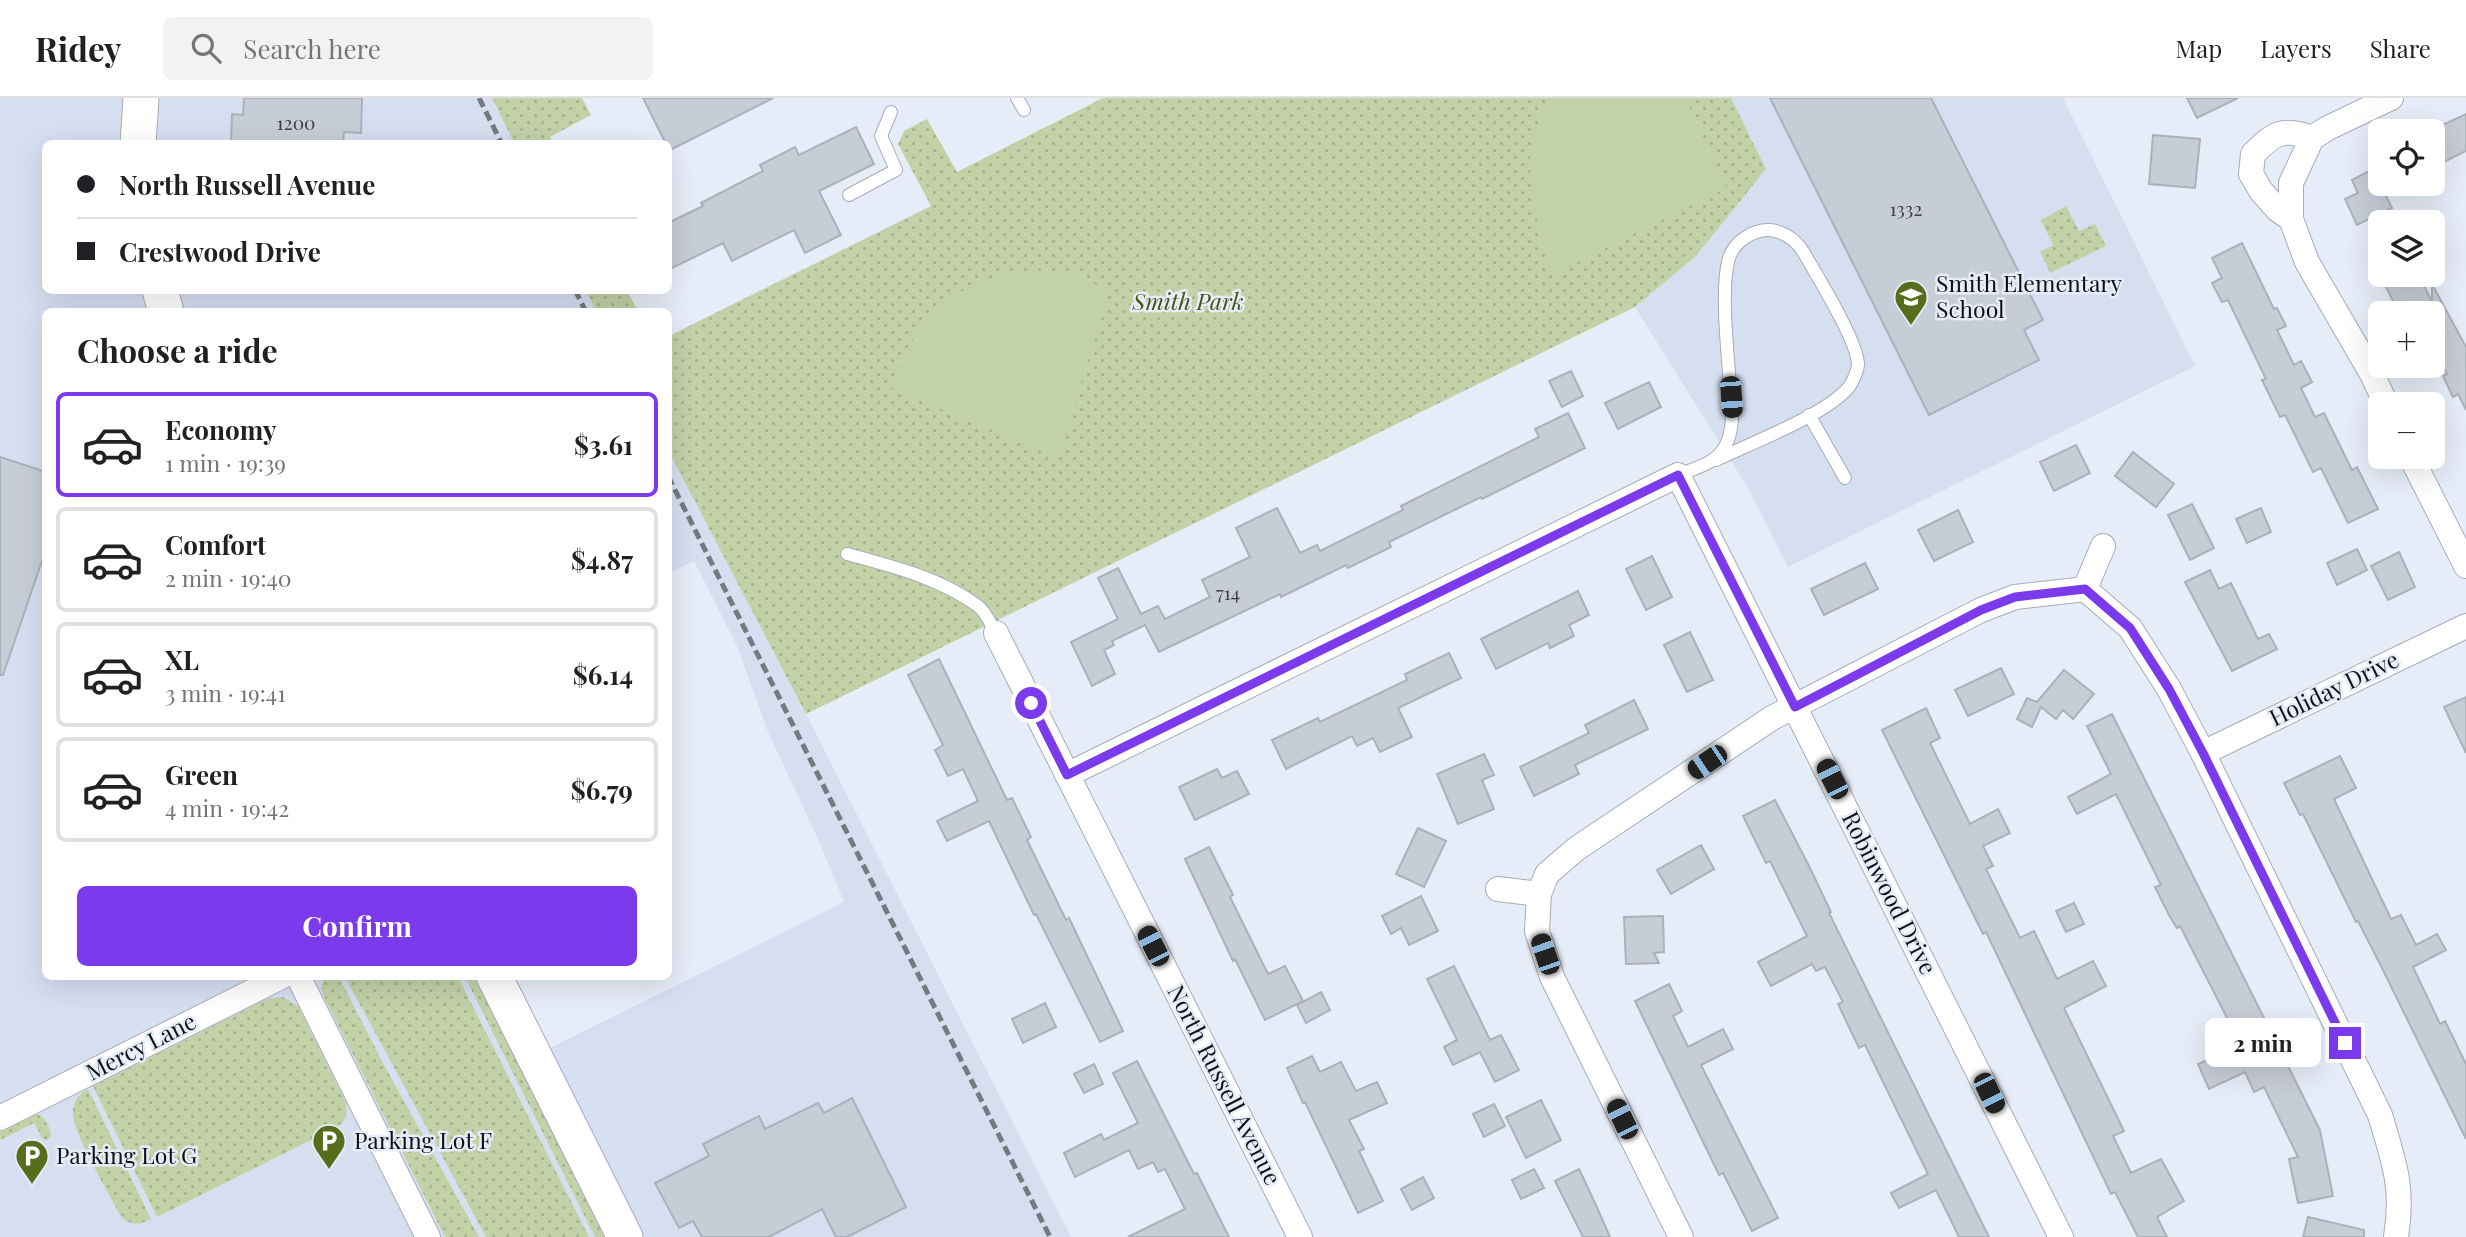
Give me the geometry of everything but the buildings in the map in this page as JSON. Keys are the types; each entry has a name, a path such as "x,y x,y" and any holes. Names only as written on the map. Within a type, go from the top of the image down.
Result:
{"street":[{"path":"138,140 141,98"},
{"path":"2380,392 2307,262 2291,219 2291,183 2312,138 2390,98"},
{"path":"2291,219 2278,210 2261,191 2251,174 2253,153 2270,137 2294,131 2312,138"},
{"path":"2417,469 2466,566"},
{"path":"1067,775 1678,475"},
{"name":"Robinwood Drive","path":"1678,475 2061,1237"},
{"path":"2085,589 2103,546"},
{"path":"1681,1237 1552,976 1537,931 1539,894 1547,874 1576,849 1772,718 1981,610 2015,597 2085,589 2130,628 2169,689 2380,1115 2396,1169 2401,1206 2396,1237"},
{"name":"Holiday Drive","path":"2203,753 2466,626"},
{"name":"North Russell Avenue","path":"996,633 1300,1237"},
{"path":"1498,889 1539,894"},
{"name":"Mercy Lane","path":"0,1118 275,980"},
{"path":"300,980 428,1237"},
{"path":"496,980 625,1237"}],"lane":[{"path":"849,195 896,170 881,136 891,112"},
{"path":"1678,475 1716,460 1832,402 1849,387 1858,365 1850,337 1798,244 1777,232 1766,230 1752,233 1732,250 1726,272 1732,419 1728,442 1716,460"},
{"path":"1810,415 1845,478"},
{"path":"848,555 911,571 950,591 980,607 996,633"}],"shaded area":[{"path":"0,98 126,98 124,140 42,140 42,294 142,294 147,308 42,308 42,980 477,980 606,1237 0,1237"},
{"path":"153,98 492,98 513,140 153,140"},
{"name":"Smith Elementary School","path":"1731,98 2063,98 2195,366 1788,567 1749,490 1635,307 1696,256 1766,169"},
{"path":"169,294 588,294 595,308 174,308"},
{"path":"672,458 806,714 1071,1237 644,1237 550,1048 844,902 768,732 737,646 694,561 672,572"}],"green space":[{"path":"492,98 582,98 591,115 550,137 552,140 513,140"},
{"name":"Smith Park","path":"1103,98 1731,98 1766,169 1696,256 1635,307 806,714 672,458 672,335 931,206 898,144 904,131 927,119 957,172"},
{"path":"1553,98 1685,98 1727,188 1551,275 1535,208 1530,156 1535,130"},
{"path":"2066,206 2079,231 2095,224 2106,246 2050,273 2040,252 2053,245 2041,220"},
{"path":"1034,270 1073,275 1110,290 1058,458 892,389 912,341 926,321 943,305 962,291 984,281"},
{"path":"588,294 629,294 636,308 594,308"},
{"path":"323,980 341,980 479,1237 445,1237 321,988"},
{"path":"347,980 460,980 589,1237 486,1237"},
{"path":"466,980 476,980 605,1237 595,1237"},
{"path":"283,997 298,1006 346,1103 345,1118 339,1126 157,1217 93,1086 267,999"},
{"path":"88,1089 151,1219 147,1221 133,1223 122,1218 80,1137 75,1125 73,1107 78,1097"},
{"path":"37,1114 43,1117 49,1126 51,1136 47,1140 43,1139 34,1123 0,1140 0,1132"}],"railway":[{"path":"479,98 500,140"},
{"path":"577,294 584,308"},
{"path":"672,484 1050,1237"}],"place":[{"name":"Smith Elementary School","path":"1911,327"},
{"name":"Parking Lot F","path":"329,1171"},
{"name":"Parking Lot G","path":"32,1186"}],"route":[{"path":"1031,703 1067,775 1678,475 1795,707 1981,610 2015,597 2085,589 2130,628 2169,689 2345,1043"}]}
